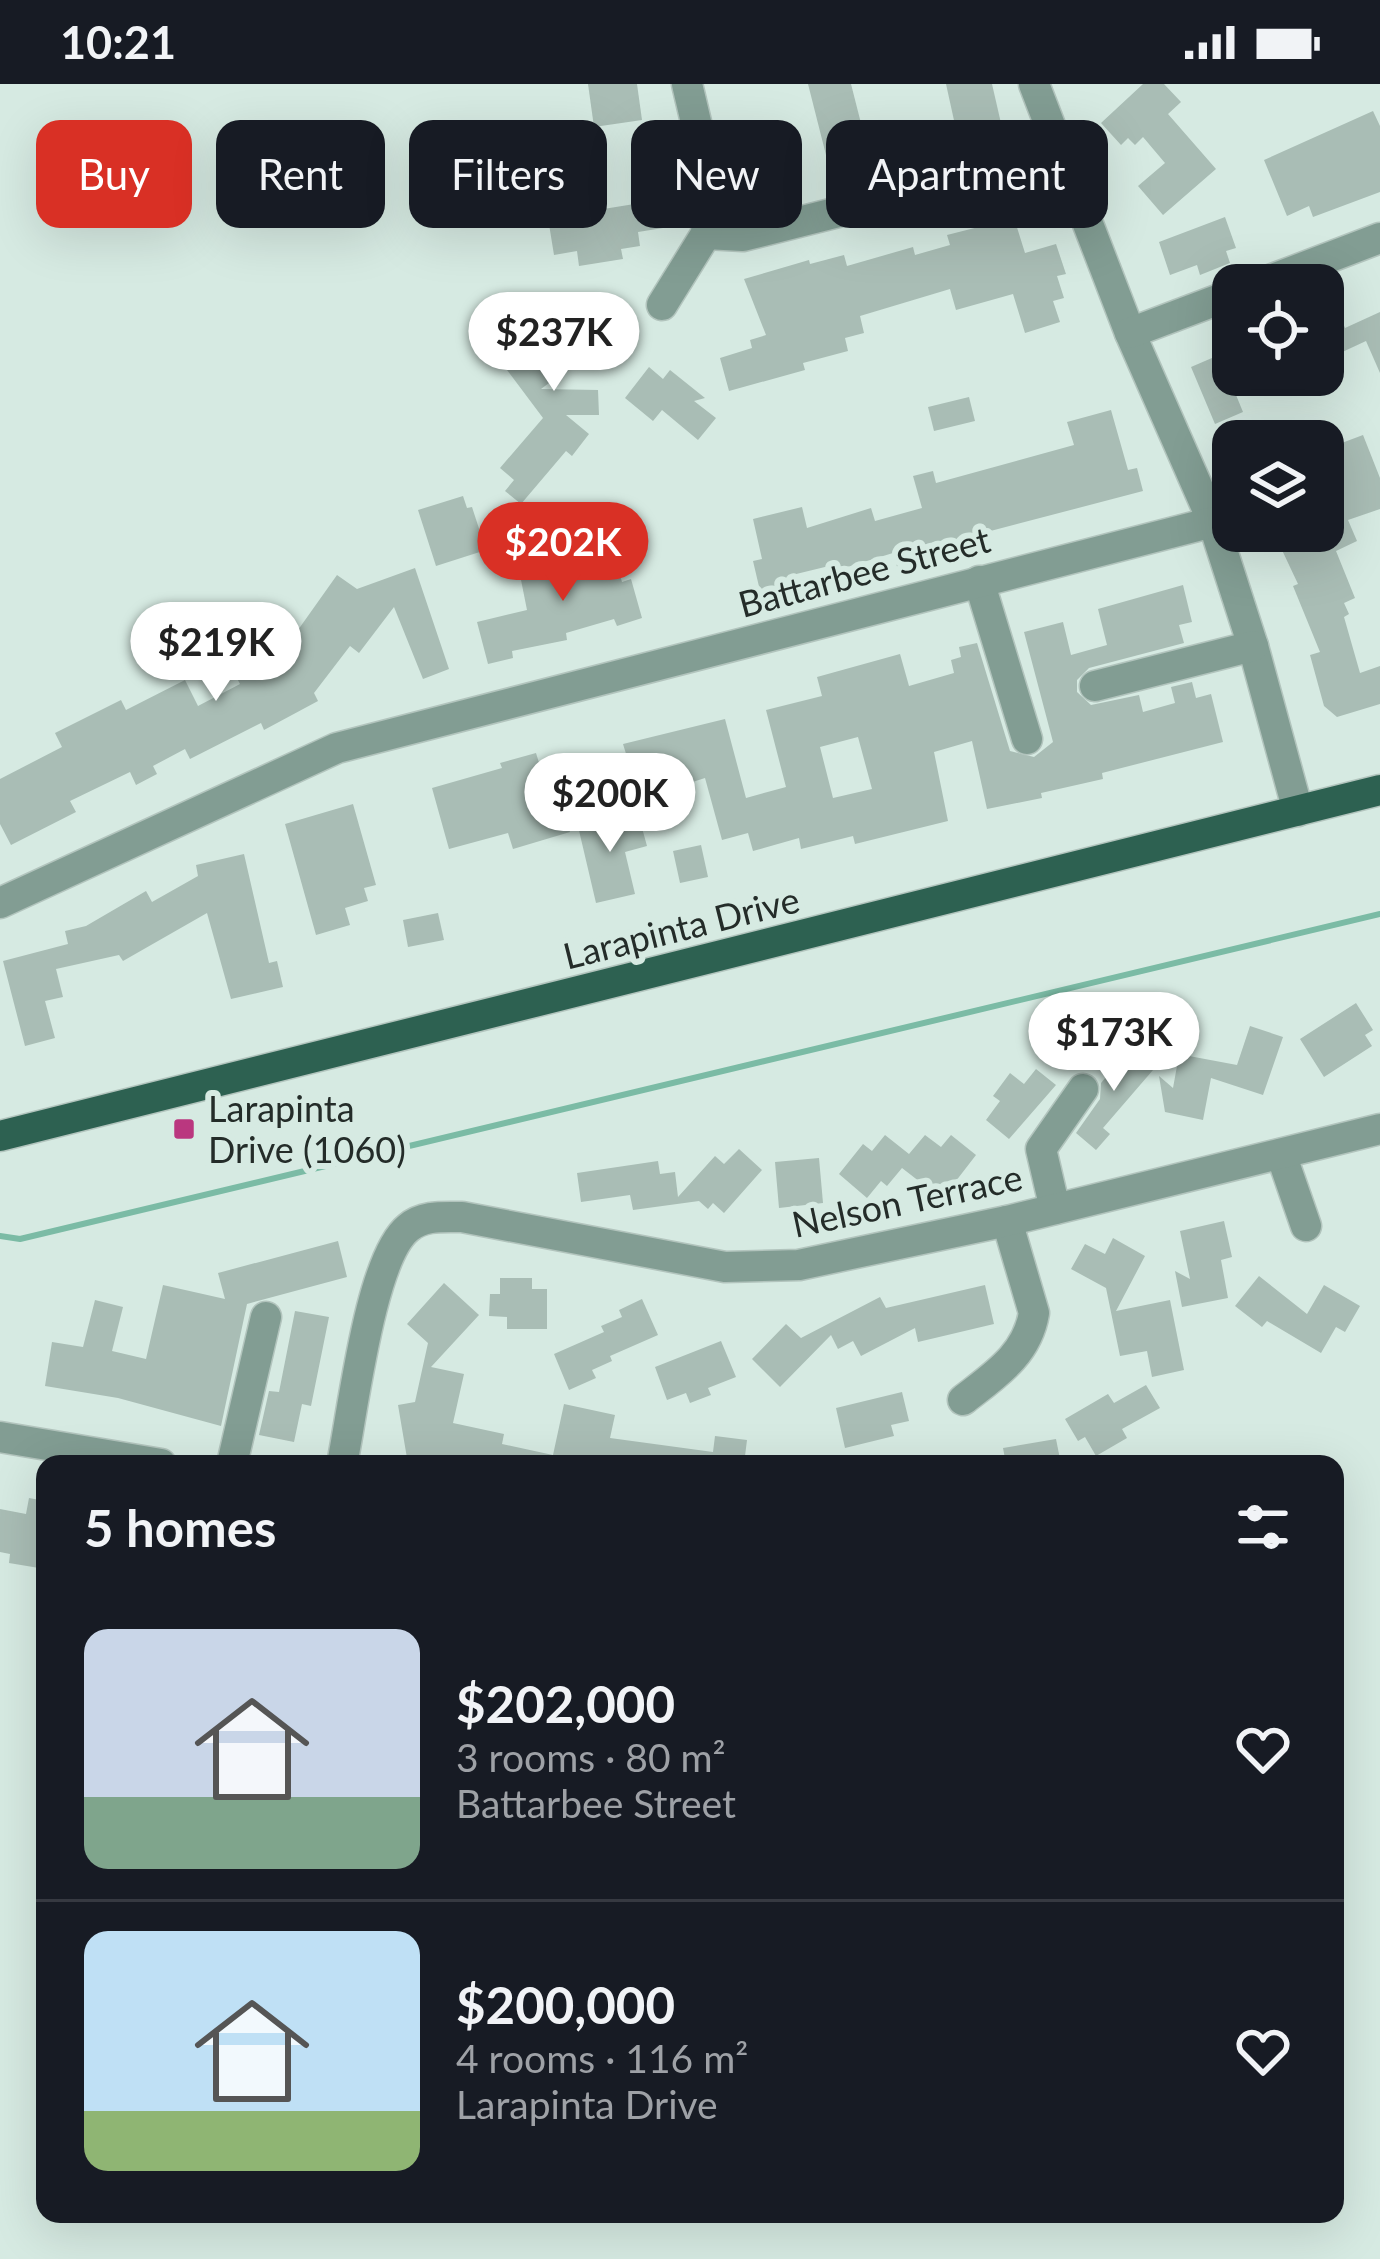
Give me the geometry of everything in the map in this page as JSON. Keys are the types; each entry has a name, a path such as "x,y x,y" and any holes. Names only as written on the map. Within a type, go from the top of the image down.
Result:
{"main road":[{"name":"Larapinta Drive","path":"0,1136 1380,790"}],"street":[{"path":"662,305 706,234 709,177 687,84"},
{"path":"1034,84 1048,120"},
{"path":"706,234 743,236 826,215"},
{"path":"1089,228 1212,520"},
{"path":"1312,264 1380,238"},
{"path":"1130,333 1212,302"},
{"name":"Battarbee Street","path":"0,903 337,748 1212,522"},
{"path":"1223,552 1298,811"},
{"path":"979,581 1027,739"},
{"path":"1095,686 1253,646"},
{"path":"1055,1209 1041,1149 1083,1089"},
{"name":"Nelson Terrace","path":"344,1455 383,1262 411,1224 433,1217 462,1217 724,1267 799,1265 1007,1221 1380,1130"},
{"path":"1281,1154 1306,1226"},
{"path":"963,1400 1010,1363 1031,1329 1034,1313 1007,1221"},
{"path":"234,1455 266,1317"},
{"path":"0,1437 107,1455"}],"building":[{"path":"588,84 637,84 642,120 607,125 607,120 593,120"},
{"path":"808,84 851,84 860,120 826,120 826,155"},
{"path":"946,84 992,84 1000,120 954,120"},
{"path":"1143,84 1164,84 1181,102 1168,114 1216,169 1163,215 1138,186 1165,163 1143,137 1135,145 1128,138 1121,145 1104,120"},
{"path":"1373,111 1380,126 1380,192 1313,217 1309,206 1287,216 1264,160"},
{"path":"631,205 631,228 663,228 638,232 640,246 621,249 623,259 579,266 577,251 554,255 550,228 607,228 607,208"},
{"path":"1225,217 1236,248 1226,251 1230,263 1212,264 1212,270 1200,275 1197,265 1170,275 1159,242"},
{"path":"975,228 1017,228 1025,253 1056,244 1066,274 1057,276 1064,298 1053,301 1060,322 1025,333 1013,294 956,310 950,289 860,316 864,333 845,338 848,351 803,363 805,370 729,391 720,358 752,348 750,340 766,335 744,279 844,255 847,266 913,247 915,255 950,245 947,235"},
{"path":"597,294 605,341 541,389 598,390 599,415 566,415 589,434 572,456 566,451 521,504 505,491 514,480 500,468 543,418 504,366 563,321 560,301"},
{"path":"1380,312 1380,373 1366,341 1344,351 1345,328"},
{"path":"1212,358 1212,396 1236,396 1243,412 1213,420 1191,367"},
{"path":"649,367 663,379 670,370 705,398 694,401 716,418 698,440 662,410 653,421 625,398"},
{"path":"969,397 975,421 934,431 928,407"},
{"path":"1111,410 1128,470 1137,468 1143,491 922,549 926,563 898,570 893,553 831,572 829,566 788,576 791,588 761,595 753,561 762,559 753,519 802,507 807,528 871,508 875,521 922,508 913,476 933,471 936,483 1074,445 1067,422"},
{"path":"1363,435 1380,478 1380,509 1348,520 1357,541 1344,547 1344,442"},
{"path":"463,496 467,508 472,507 486,550 436,566 418,510"},
{"path":"610,541 622,582 631,579 642,618 617,626 614,619 566,633 567,640 512,651 513,658 488,664 477,622 527,610 520,575 568,565 565,554"},
{"path":"1283,552 1336,552 1355,598 1344,603 1349,614 1344,617 1360,673 1380,666 1380,704 1337,717 1324,706 1310,655 1320,652 1293,586 1298,584"},
{"path":"415,568 449,669 423,679 394,607 359,653 350,646 314,693 318,701 264,730 261,723 190,759 185,749 153,766 157,774 136,785 130,772 70,801 76,812 11,845 0,824 0,779 62,747 55,733 121,700 126,710 185,680 198,706 240,684 229,663 266,643 276,661 337,575 357,589"},
{"path":"1183,585 1192,622 1179,625 1184,643 1089,668 1077,680 1077,692 1091,705 1139,695 1143,712 1175,703 1171,687 1192,682 1196,698 1211,694 1223,742 1102,773 1103,779 1041,793 1042,798 987,809 972,741 934,752 948,821 855,844 853,836 801,849 799,838 753,851 748,833 722,840 705,778 640,799 623,744 725,719 746,798 786,787 766,710 822,696 817,677 900,654 909,686 954,673 951,660 961,657 959,647 977,643 1010,751 1034,757 1053,742 1024,632 1063,622 1071,655 1107,645 1098,609","holes":["858,737 872,789 833,798 820,747"]},
{"path":"536,753 546,785 555,783 570,832 513,849 508,833 449,849 432,788"},
{"path":"353,804 376,885 364,888 368,901 345,908 350,925 316,935 285,824"},
{"path":"606,815 609,826 639,817 647,846 625,852 635,894 596,903 577,822"},
{"path":"701,845 708,877 680,883 673,851"},
{"path":"244,854 269,963 277,961 283,987 231,999 207,913 123,961 119,955 56,969 63,997 45,1001 55,1038 25,1046 3,961 68,944 65,931 86,926 146,891 152,902 198,876 196,865"},
{"path":"438,913 444,940 408,947 403,920"},
{"path":"1356,1003 1373,1030 1365,1035 1372,1046 1324,1077 1300,1039"},
{"path":"1250,1026 1283,1037 1263,1095 1211,1078 1203,1120 1165,1112 1159,1076 1173,1088 1177,1066 1170,1064 1173,1053 1237,1065"},
{"path":"1123,1045 1153,1070 1103,1128 1110,1134 1096,1150 1076,1133 1100,1099 1101,1083 1111,1071 1105,1066"},
{"path":"1036,1069 1056,1085 1009,1139 986,1120 1000,1101 993,1096 1010,1073 1024,1084"},
{"path":"885,1135 909,1154 925,1135 941,1147 951,1135 976,1155 942,1199 902,1168 887,1186 881,1181 867,1198 839,1174 863,1144 872,1151"},
{"path":"739,1149 762,1170 724,1213 713,1203 708,1209 699,1201 633,1210 630,1195 581,1202 577,1173 658,1161 660,1174 675,1172 678,1197 715,1156 724,1164"},
{"path":"819,1158 823,1203 779,1208 775,1162"},
{"path":"1224,1221 1232,1257 1221,1260 1228,1298 1182,1307 1175,1271 1190,1279 1180,1231"},
{"path":"1113,1238 1145,1256 1116,1311 1170,1300 1184,1370 1152,1377 1147,1351 1120,1356 1106,1288 1071,1269 1085,1244 1105,1254"},
{"path":"338,1241 347,1277 247,1304 221,1426 118,1398 45,1386 52,1342 83,1347 95,1300 123,1307 112,1351 146,1359 163,1285 225,1299 218,1273"},
{"path":"1259,1276 1307,1314 1324,1285 1360,1306 1345,1332 1336,1327 1321,1353 1267,1321 1262,1327 1235,1306"},
{"path":"500,1278 532,1278 532,1289 547,1289 547,1329 507,1329 507,1317 489,1316 490,1294 500,1294"},
{"path":"444,1283 479,1315 431,1367 464,1374 453,1423 504,1434 502,1444 553,1455 406,1455 398,1405 415,1402 428,1343 407,1324"},
{"path":"985,1285 994,1324 918,1342 915,1328 861,1356 853,1341 838,1349 831,1335 780,1387 752,1359 786,1324 801,1338 880,1297 886,1308"},
{"path":"642,1299 658,1335 610,1356 612,1361 592,1370 596,1378 569,1390 554,1354 604,1332 601,1326 622,1317 619,1310"},
{"path":"295,1311 329,1317 311,1406 302,1404 294,1442 259,1435 269,1391 279,1392"},
{"path":"721,1341 736,1377 708,1388 711,1395 690,1403 686,1393 667,1400 655,1367"},
{"path":"1146,1385 1160,1408 1122,1429 1127,1438 1095,1455 1085,1437 1078,1441 1065,1419 1108,1394 1114,1403"},
{"path":"902,1392 909,1421 891,1425 894,1436 845,1448 836,1408"},
{"path":"564,1404 615,1415 610,1438 713,1452 715,1436 747,1440 745,1455 553,1455"},
{"path":"1056,1439 1059,1455 1004,1455 1003,1448"},
{"path":"29,1498 36,1499 36,1568 9,1563 10,1554 0,1552 0,1509 26,1514"}],"waterway":[{"path":"0,1236 20,1239 1380,914"}],"place":[{"name":"Larapinta Drive (1060)","path":"184,1129"}]}
